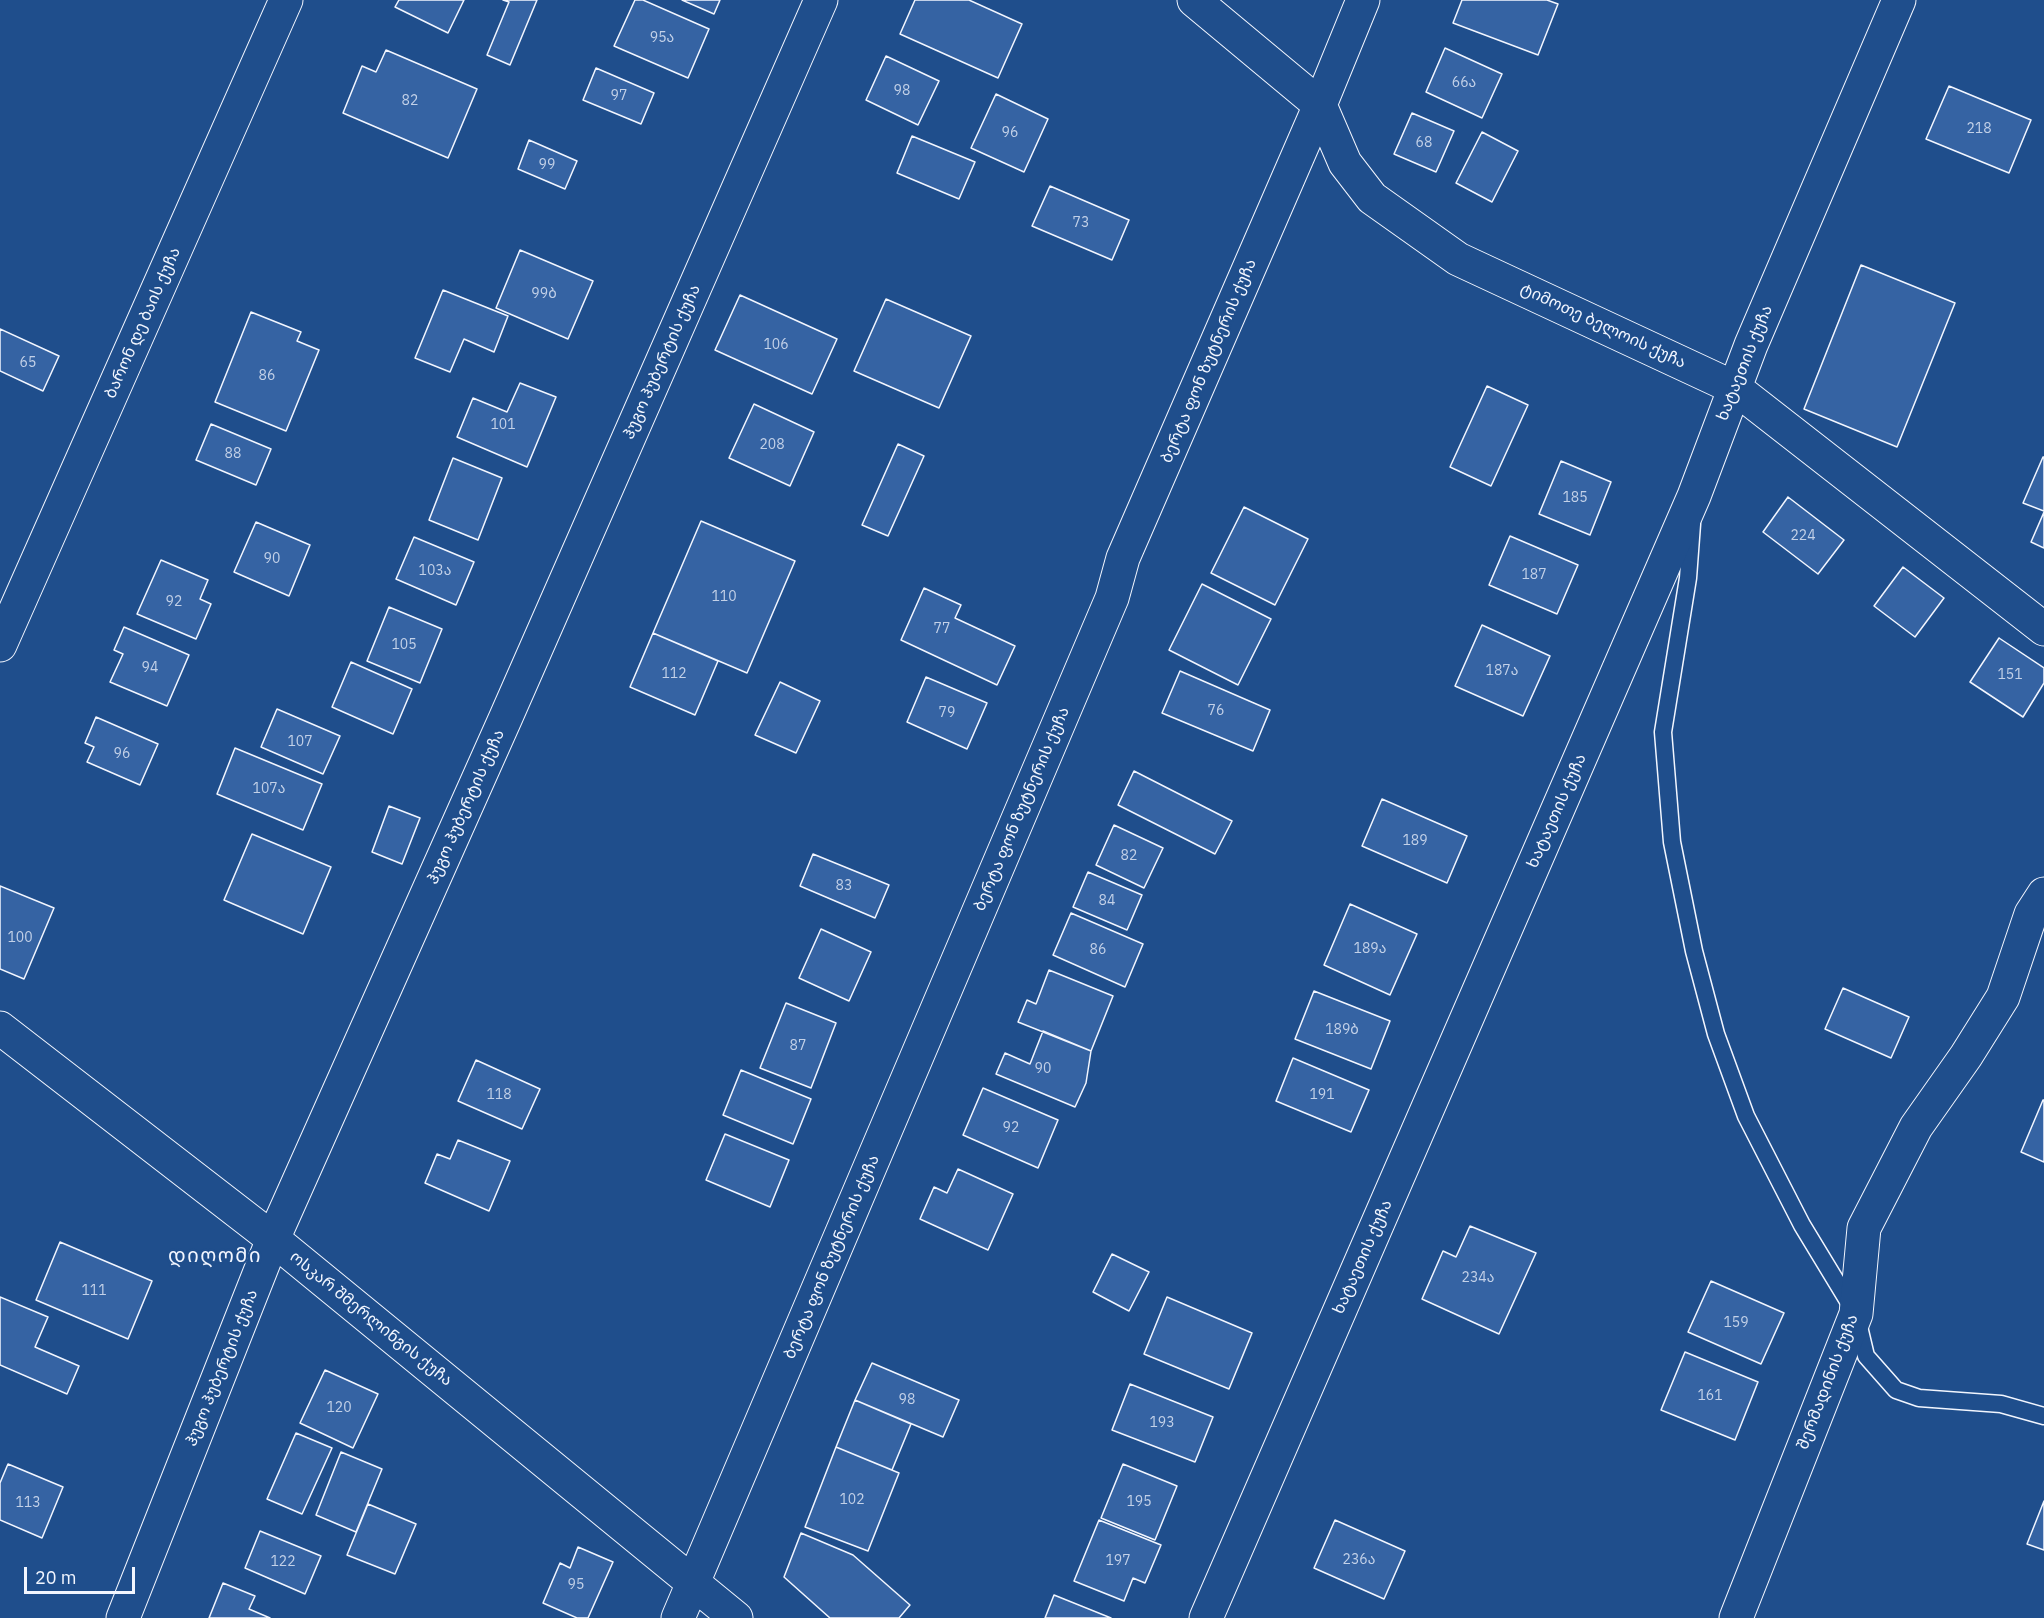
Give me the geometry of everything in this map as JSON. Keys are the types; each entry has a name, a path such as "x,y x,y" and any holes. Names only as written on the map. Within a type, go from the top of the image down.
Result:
{"street":[{"name":"ბარონ დე ბაის ქუჩა","path":"0,645 286,0"},
{"name":"ჰუგო ჰუბერტის ქუჩა","path":"123,1618 273,1239 506,717 820,0"},
{"name":"ტიმოთე ბელოის ქუჩა","path":"1194,0 1320,105 1345,164 1372,198 1458,259 1735,388 2044,629"},
{"name":"ბერტა ფონ ზუტნერის ქუჩა","path":"678,1618 1112,597 1124,558 1320,105 1363,0"},
{"name":"ხატაეთის ქუჩა","path":"1206,1618 1694,496 1751,345 1899,0"},
{"name":"შერმადინის ქუჩა","path":"1736,1618 1856,1314 1864,1228 1916,1126 1966,1056 2003,997 2031,914 2044,894"},
{"name":"ოსკარ შმერლინგის ქუჩა","path":"0,1028 273,1239 736,1618"}],"lane":[{"path":"1694,496 1688,578 1664,732 1672,842 1694,951 1713,1023 1746,1116 1802,1226 1856,1314 1866,1356 1896,1390 1919,1398 2001,1404 2044,1416"}],"building":[{"path":"399,0 464,0 448,33 395,7"},
{"path":"503,0 537,0 510,65 487,55 509,2"},
{"path":"635,0 643,0 709,29 688,78 614,46"},
{"path":"682,0 720,0 714,14"},
{"path":"915,0 969,0 1022,24 998,78 900,34"},
{"path":"1462,0 1547,0 1558,4 1538,55 1453,23"},
{"path":"1445,48 1502,74 1482,118 1426,92"},
{"path":"386,50 477,89 448,158 343,113 362,66 376,72"},
{"path":"886,56 939,81 918,125 866,100"},
{"path":"596,68 654,93 641,124 583,100"},
{"path":"1949,86 2031,120 2009,173 1926,139"},
{"path":"996,94 1048,119 1024,172 971,148"},
{"path":"1412,113 1454,131 1436,172 1394,154"},
{"path":"1482,132 1518,151 1492,202 1456,183"},
{"path":"912,136 975,162 959,199 897,173"},
{"path":"529,140 577,161 565,189 518,169"},
{"path":"1050,186 1129,220 1112,260 1032,226"},
{"path":"520,250 593,281 568,339 496,308"},
{"path":"1861,265 1955,303 1897,447 1804,409"},
{"path":"443,290 508,316 494,352 464,339 450,372 415,358"},
{"path":"740,295 837,339 812,394 715,350"},
{"path":"886,299 971,336 939,408 854,371"},
{"path":"251,312 301,332 297,341 319,350 286,431 215,402"},
{"path":"0,329 59,356 43,391 0,371"},
{"path":"520,383 556,397 527,467 457,437 473,398 507,412"},
{"path":"1487,386 1528,405 1491,486 1450,467"},
{"path":"754,404 814,432 790,486 729,458"},
{"path":"211,424 271,449 256,485 196,460"},
{"path":"898,444 924,456 888,536 862,525"},
{"path":"2044,457 2044,511 2023,503"},
{"path":"453,458 502,478 478,540 429,520"},
{"path":"1561,461 1611,482 1590,535 1539,514"},
{"path":"1788,497 1844,540 1818,574 1763,532"},
{"path":"1244,507 1308,539 1275,605 1211,573"},
{"path":"2044,512 2044,548 2031,542"},
{"path":"701,521 795,561 747,673 653,633"},
{"path":"256,522 310,545 289,596 234,572"},
{"path":"1510,536 1578,565 1557,614 1489,585"},
{"path":"414,537 474,562 456,605 396,579"},
{"path":"161,560 208,580 200,599 211,604 196,639 137,614"},
{"path":"1903,567 1944,598 1915,637 1874,606"},
{"path":"1202,584 1271,619 1238,685 1169,650"},
{"path":"924,588 961,605 955,618 1015,646 997,685 901,640"},
{"path":"389,607 442,629 420,683 367,661"},
{"path":"1482,625 1550,656 1523,716 1455,686"},
{"path":"124,627 189,655 167,706 110,682 123,654 114,650"},
{"path":"653,633 718,661 695,715 630,687"},
{"path":"1999,638 2044,668 2044,683 2023,717 1970,682"},
{"path":"351,662 412,689 393,734 332,707"},
{"path":"1180,671 1270,710 1253,751 1162,713"},
{"path":"926,677 987,703 967,749 907,722"},
{"path":"780,682 820,701 796,753 755,735"},
{"path":"277,709 340,736 323,774 261,747"},
{"path":"96,717 158,744 140,785 87,762 94,747 85,743"},
{"path":"235,748 322,784 303,830 217,794"},
{"path":"1134,771 1232,821 1215,854 1118,805"},
{"path":"1382,799 1467,836 1447,883 1362,846"},
{"path":"389,806 420,818 402,864 372,852"},
{"path":"1114,825 1163,848 1144,888 1096,865"},
{"path":"252,834 331,867 303,934 224,900"},
{"path":"813,854 889,885 875,918 800,886"},
{"path":"1088,872 1142,895 1127,930 1073,907"},
{"path":"0,886 54,908 24,979 0,969"},
{"path":"1350,904 1417,934 1390,995 1324,965"},
{"path":"1071,913 1143,944 1125,987 1053,955"},
{"path":"821,929 871,952 849,1001 799,978"},
{"path":"1049,970 1113,996 1091,1051 1018,1022 1027,1000 1036,1004"},
{"path":"1843,988 1909,1017 1891,1058 1825,1029"},
{"path":"1314,991 1390,1021 1371,1069 1295,1039"},
{"path":"786,1003 836,1023 811,1088 760,1068"},
{"path":"1043,1031 1091,1051 1086,1083 1075,1107 996,1074 1005,1053 1030,1064"},
{"path":"1293,1058 1369,1090 1351,1132 1276,1101"},
{"path":"476,1060 540,1089 522,1129 458,1101"},
{"path":"741,1070 811,1099 793,1144 723,1115"},
{"path":"983,1088 1058,1120 1038,1168 963,1135"},
{"path":"2044,1100 2044,1162 2021,1152"},
{"path":"725,1134 789,1160 770,1207 706,1180"},
{"path":"458,1140 510,1161 489,1211 425,1183 437,1154 450,1159"},
{"path":"958,1169 1013,1194 988,1250 920,1219 934,1187 947,1193"},
{"path":"1470,1226 1536,1253 1499,1334 1422,1299 1443,1251 1456,1257"},
{"path":"60,1242 152,1281 128,1339 36,1300"},
{"path":"1112,1254 1149,1272 1129,1311 1093,1292"},
{"path":"1711,1281 1784,1313 1761,1364 1688,1332"},
{"path":"0,1297 48,1317 35,1347 79,1366 67,1394 0,1365"},
{"path":"1167,1297 1252,1333 1229,1389 1144,1354"},
{"path":"1685,1352 1758,1382 1735,1440 1661,1410"},
{"path":"872,1363 959,1400 943,1437 855,1400"},
{"path":"325,1370 378,1394 353,1448 300,1423"},
{"path":"1130,1384 1213,1417 1195,1462 1112,1430"},
{"path":"855,1400 911,1424 892,1470 836,1447"},
{"path":"296,1433 332,1448 302,1514 267,1499"},
{"path":"836,1447 899,1473 868,1551 805,1527"},
{"path":"341,1452 382,1469 356,1532 316,1515"},
{"path":"8,1464 63,1487 42,1538 0,1520 0,1483"},
{"path":"1123,1464 1177,1486 1155,1540 1101,1518"},
{"path":"2044,1501 2044,1550 2027,1544"},
{"path":"368,1504 416,1524 395,1574 347,1555"},
{"path":"1099,1520 1161,1545 1145,1583 1133,1578 1124,1601 1074,1581"},
{"path":"1335,1520 1405,1551 1384,1599 1314,1568"},
{"path":"260,1531 321,1556 305,1594 245,1568"},
{"path":"801,1533 853,1555 910,1605 899,1618 830,1618 784,1577"},
{"path":"578,1547 613,1562 588,1618 577,1618 543,1603 560,1563 570,1568"},
{"path":"223,1583 255,1596 249,1609 270,1618 209,1618"},
{"path":"1054,1595 1111,1618 1045,1618"}],"district":[{"name":"დიღომი","path":"215,1256"}]}
